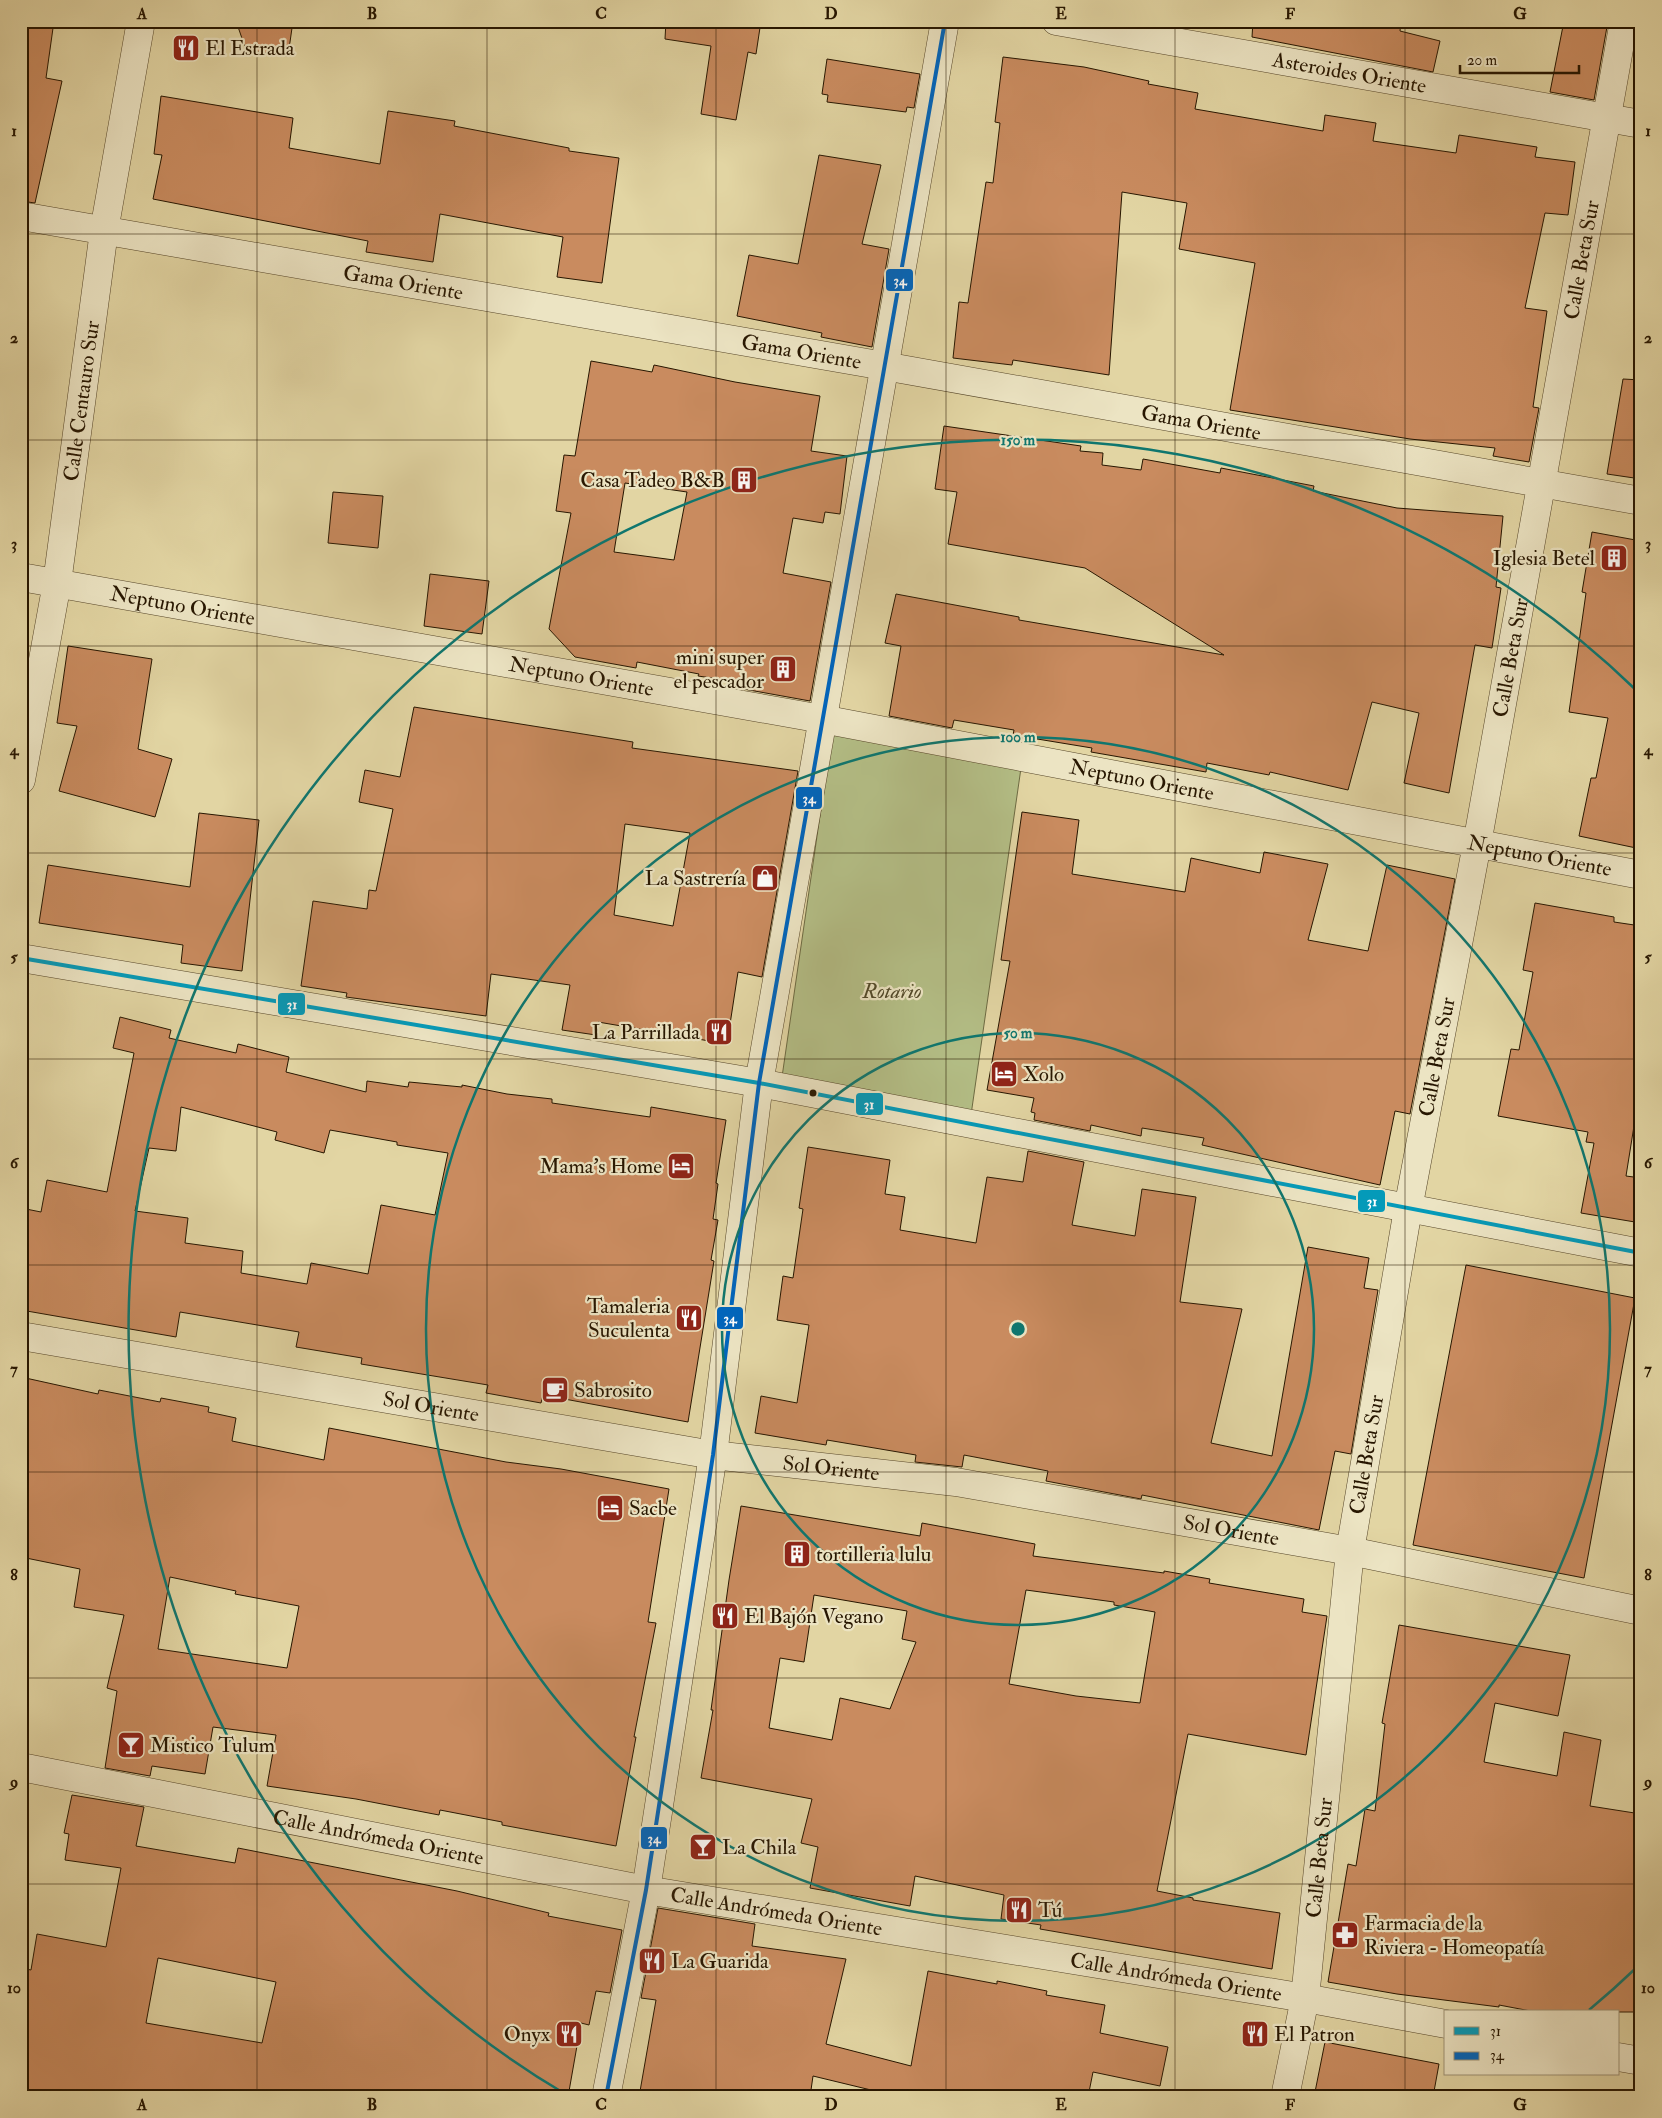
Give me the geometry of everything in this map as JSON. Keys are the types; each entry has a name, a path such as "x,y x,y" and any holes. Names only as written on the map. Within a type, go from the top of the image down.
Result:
{"street":[{"name":"Calle Centauro Sur","path":"21,780 57,582 104,231 141,21"},
{"path":"606,2097 646,1890 713,1455 759,1083 945,21"},
{"name":"Asteroides Oriente","path":"1056,21 1641,124"},
{"name":"Calle Beta Sur","path":"1285,2097 1305,1998 1350,1551 1408,1209 1477,844 1624,21"},
{"name":"Gama Oriente","path":"21,216 884,366 1641,501"},
{"name":"Neptuno Oriente","path":"21,577 822,719 1641,876"},
{"path":"21,958 759,1083 1641,1254"},
{"name":"Sol Oriente","path":"21,1336 713,1455 956,1482 1350,1551 1641,1611"},
{"name":"Calle Andrómeda Oriente","path":"21,1767 646,1890 1305,1998 1444,2024"},
{"path":"1620,2057 1641,2061"}],"green space":[{"name":"Rotario","path":"832,733 1021,768 971,1115 782,1077"}],"building":[{"path":"21,21 54,21 46,78 62,81 35,203 21,201"},
{"path":"236,21 293,21 288,56 246,50"},
{"path":"666,21 761,21 756,54 748,52 736,120 701,114 711,46 665,39"},
{"path":"1253,21 1401,21 1400,31 1440,41 1433,72 1252,37"},
{"path":"1564,21 1608,21 1594,100 1550,92"},
{"path":"1003,57 1084,67 1149,81 1148,84 1198,93 1195,109 1323,131 1325,115 1376,123 1373,141 1456,153 1459,135 1537,147 1535,157 1575,162 1568,215 1545,213 1525,308 1547,311 1533,407 1539,408 1529,462 1493,456 1495,448 1410,439 1230,410 1255,263 1179,249 1187,203 1122,192 1109,375 1013,360 1012,365 953,358 959,302 968,303 986,182 993,183 1000,123 995,122"},
{"path":"827,59 920,74 914,108 907,107 906,112 827,102 828,95 822,94"},
{"path":"161,96 293,118 289,148 380,164 388,111 455,121 454,126 569,148 569,151 619,158 602,283 557,277 563,237 440,214 433,262 366,252 368,241 153,199 162,155 154,154"},
{"path":"819,155 881,165 862,244 889,249 872,347 821,337 822,333 737,316 749,255 798,264"},
{"path":"591,361 652,372 654,365 735,382 820,396 811,451 847,456 840,514 825,512 823,523 793,518 783,573 831,582 810,701 738,688 739,682 698,676 699,674 637,662 636,668 575,657 549,629 571,513 556,511 564,455 575,456","holes":["625,483 687,492 674,560 614,552"]},
{"path":"1623,379 1641,380 1641,479 1607,474"},
{"path":"944,426 1081,446 1080,451 1103,453 1102,465 1141,470 1143,459 1220,473 1221,468 1314,486 1313,491 1397,508 1503,516 1496,587 1501,588 1492,648 1475,645 1449,793 1404,783 1419,713 1372,702 1348,790 1270,772 1269,775 1207,763 1206,772 1091,752 1092,748 1013,735 1014,730 954,720 952,728 889,716 901,646 885,643 896,594 1019,617 1019,620 1224,655 1085,568 948,544 957,492 935,489"},
{"path":"333,492 383,496 378,548 328,543"},
{"path":"1592,532 1641,541 1641,849 1579,836 1591,778 1596,778 1608,718 1569,712 1586,593 1582,592"},
{"path":"430,574 489,581 482,634 424,626"},
{"path":"68,646 152,659 138,749 172,759 155,817 59,791 77,726 57,723"},
{"path":"414,707 633,742 632,748 798,771 762,977 738,972 727,1044 598,1022 596,1035 562,1030 570,985 491,974 486,1016 346,997 347,993 301,986 313,901 367,909 369,890 376,891 393,809 359,802 365,770 400,777","holes":["625,824 690,833 673,926 614,915"]},
{"path":"1022,812 1079,820 1072,874 1185,892 1191,858 1260,873 1264,852 1328,864 1308,940 1368,951 1387,865 1455,879 1410,1114 1395,1111 1380,1185 1202,1145 1204,1138 1142,1128 1141,1136 1091,1125 1090,1131 1034,1120 1035,1113 1031,1112 1034,1098 987,1090 1010,961 1001,960"},
{"path":"199,813 259,820 242,971 181,963 183,945 39,923 48,865 190,887"},
{"path":"1535,903 1614,917 1614,922 1641,926 1641,1082 1626,1176 1641,1178 1641,1223 1581,1213 1594,1143 1586,1142 1588,1132 1498,1116 1511,1049 1519,1050 1533,972 1523,970"},
{"path":"120,1017 171,1030 169,1038 236,1053 238,1044 289,1057 286,1072 366,1092 367,1081 408,1087 409,1082 462,1087 462,1085 507,1094 552,1099 552,1103 650,1117 651,1107 726,1120 716,1183 718,1184 713,1219 718,1220 711,1260 714,1261 688,1422 543,1395 541,1403 486,1393 488,1385 361,1364 362,1358 296,1347 299,1332 180,1312 176,1337 21,1310 21,1208 41,1212 47,1180 107,1192 134,1053 113,1048","holes":["181,1107 277,1132 275,1140 324,1153 330,1130 397,1142 397,1145 448,1153 435,1215 381,1205 368,1274 311,1263 307,1284 241,1273 243,1251 185,1243 188,1218 135,1211 149,1148 176,1151"]},
{"path":"808,1147 890,1160 885,1194 905,1197 900,1230 976,1243 987,1177 1023,1182 1028,1151 1084,1162 1072,1225 1135,1236 1142,1189 1196,1197 1180,1302 1242,1309 1211,1443 1272,1456 1308,1247 1369,1258 1364,1288 1378,1290 1351,1454 1335,1451 1319,1530 1142,1495 1141,1499 1046,1481 1048,1471 964,1455 962,1467 915,1462 916,1455 827,1440 826,1445 755,1433 761,1396 797,1403 809,1325 777,1320 783,1276 793,1278 803,1209 799,1208"},
{"path":"1466,1265 1635,1298 1584,1578 1413,1545"},
{"path":"21,1377 98,1394 99,1390 160,1402 161,1398 209,1407 208,1412 236,1418 232,1441 324,1460 329,1428 506,1462 561,1469 669,1489 648,1622 656,1623 634,1737 636,1737 616,1846 502,1825 502,1822 440,1810 439,1815 356,1799 267,1786 276,1735 213,1727 205,1774 152,1766 150,1776 105,1768 117,1691 107,1688 124,1615 74,1607 80,1569 21,1557","holes":["170,1577 236,1591 235,1594 299,1606 287,1668 158,1649"]},
{"path":"741,1506 920,1536 922,1523 1035,1544 1033,1556 1164,1573 1164,1571 1210,1579 1209,1583 1304,1599 1302,1612 1327,1616 1306,1755 1188,1734 1157,1891 1193,1898 1193,1900 1280,1913 1272,1969 1040,1929 1041,1925 1001,1919 1004,1895 915,1876 910,1906 810,1888 818,1847 801,1843 812,1799 701,1778 713,1710 711,1710","holes":["1026,1590 1114,1602 1114,1605 1155,1612 1140,1703 1076,1696 1009,1684","814,1595 907,1611 902,1639 916,1642 890,1709 840,1698 832,1740 769,1728 780,1658 804,1662"]},
{"path":"1399,1625 1570,1655 1558,1716 1495,1703 1484,1762 1557,1776 1564,1732 1601,1740 1590,1806 1641,1814 1641,2012 1620,2012 1620,2010 1525,2010 1499,2005 1499,2007 1397,1994 1328,1982 1348,1864 1356,1866 1365,1809 1375,1811 1385,1724 1382,1723"},
{"path":"72,1795 144,1807 136,1846 235,1863 238,1848 457,1891 549,1913 548,1916 622,1930 610,1993 596,1991 589,2025 581,2023 568,2097 21,2097 21,1968 31,1970 37,1934 106,1947 121,1868 65,1860 69,1834 64,1833","holes":["158,1958 276,1982 262,2043 146,2023"]},
{"path":"658,1908 755,1924 752,1946 846,1959 826,2044 911,2066 928,1971 997,1984 997,1981 1047,1991 1046,1995 1105,2005 1100,2033 1168,2047 1160,2086 1093,2072 1088,2097 900,2097 813,2076 810,2097 639,2097 656,2000 641,1998"},
{"path":"1325,2042 1439,2064 1433,2097 1314,2097"}],"transit line":[{"name":"34","path":"606,2097 646,1890 713,1455 759,1083 945,21"},
{"name":"31","path":"21,958 759,1083 1641,1253"}],"place":[{"name":"El Estrada","path":"186,48"},
{"name":"Casa Tadeo B&B","path":"744,480"},
{"name":"Iglesia Betel","path":"1614,558"},
{"name":"mini super el pescador","path":"783,669"},
{"name":"La Sastrería","path":"765,878"},
{"name":"La Parrillada","path":"719,1032"},
{"name":"Xolo","path":"1004,1074"},
{"name":"Mama's Home","path":"681,1166"},
{"name":"Tamaleria Suculenta","path":"689,1318"},
{"name":"Sabrosito","path":"555,1390"},
{"name":"Sacbe","path":"610,1508"},
{"name":"tortilleria lulu","path":"797,1554"},
{"name":"El Bajón Vegano","path":"725,1616"},
{"name":"Mistico Tulum","path":"131,1745"},
{"name":"La Chila","path":"703,1847"},
{"name":"Tú","path":"1019,1910"},
{"name":"Farmacia de la Riviera - Homeopatía","path":"1345,1935"},
{"name":"La Guarida","path":"652,1961"},
{"name":"Onyx","path":"569,2034"},
{"name":"El Patron","path":"1255,2034"}]}
